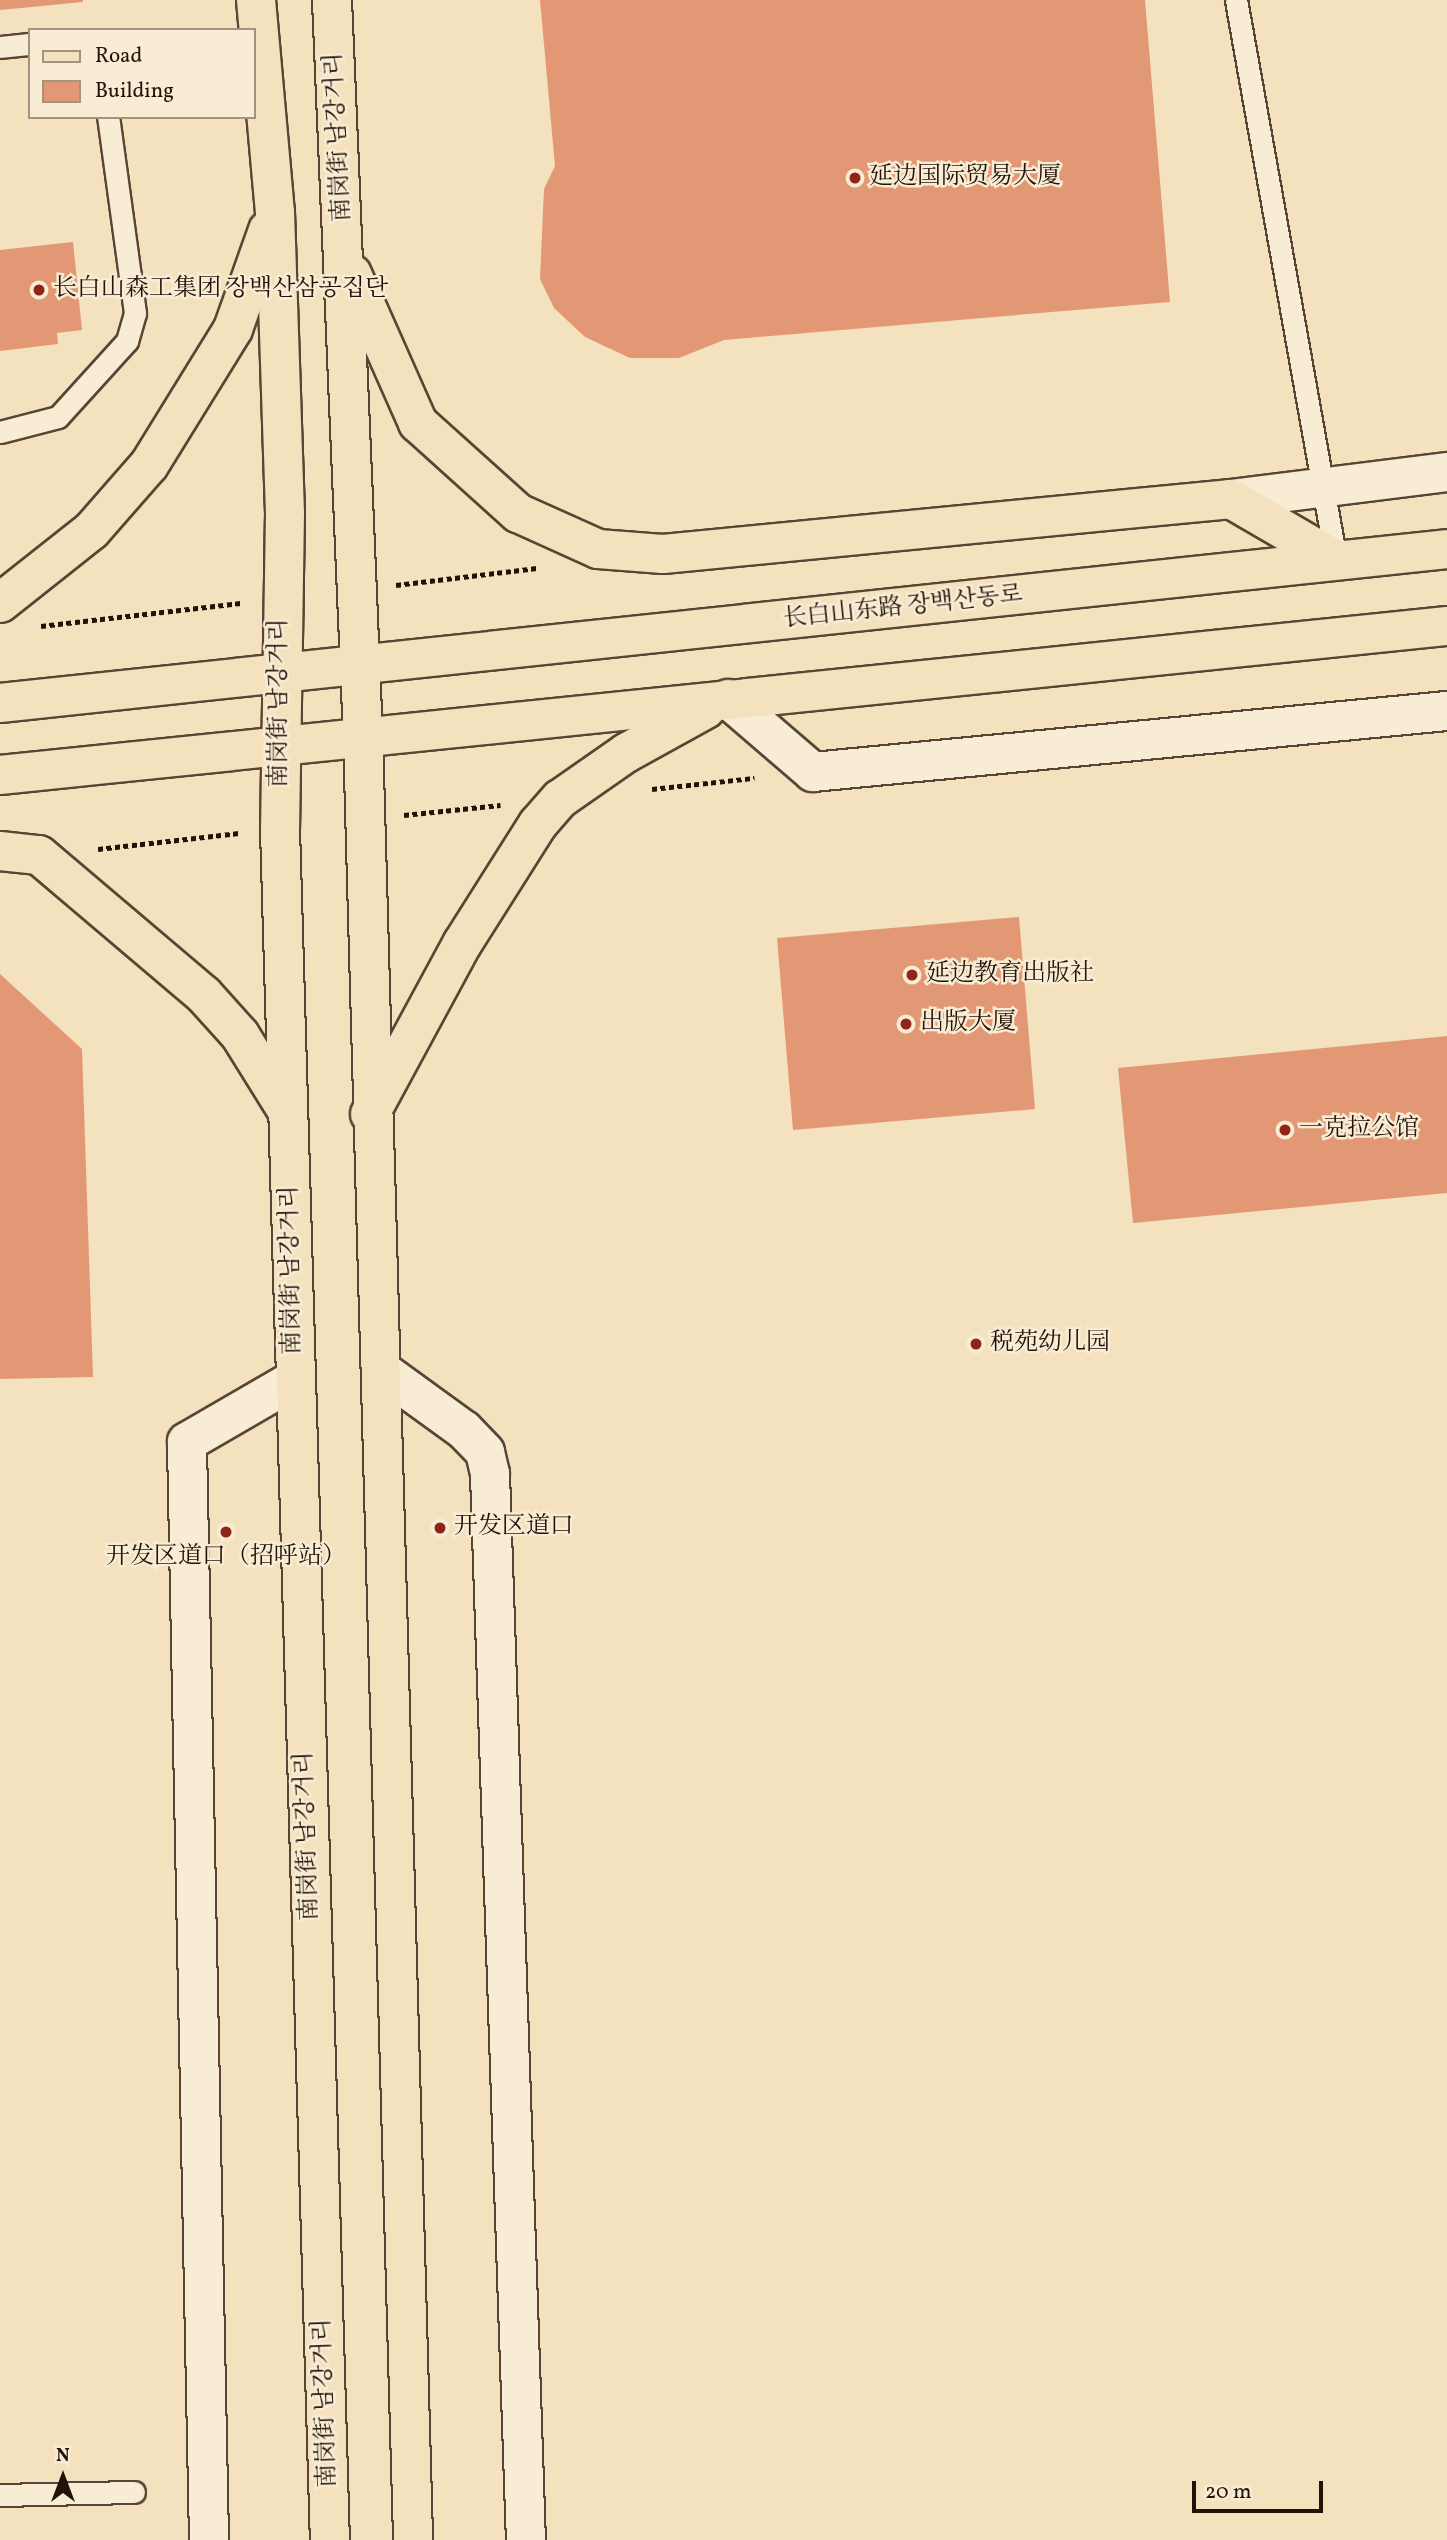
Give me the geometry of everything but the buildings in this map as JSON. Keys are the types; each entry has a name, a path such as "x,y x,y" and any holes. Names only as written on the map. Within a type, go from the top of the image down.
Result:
{"main road":[{"name":"南岗街 남강거리","path":"256,0 275,212 285,513 278,675 279,745 294,1380 330,2540"},
{"name":"南岗街 남강거리","path":"332,0 363,736 370,1114 381,1370 414,2540"},
{"path":"0,603 92,530 156,455 233,329 275,212"},
{"path":"344,256 418,423 518,513 598,549 663,554 1231,499 1336,560"},
{"name":"长白山东路 장백산동로","path":"0,703 359,667 1447,548"},
{"path":"0,775 1447,626"},
{"path":"370,1114 462,944 538,824 560,799 626,753 728,699"},
{"path":"0,851 39,855 194,986 240,1035 289,1113"}],"street":[{"path":"1231,499 1322,484 1447,472"},
{"path":"728,699 813,772 1447,711"},
{"path":"381,1370 464,1430 485,1452 490,1474 526,2540"},
{"path":"209,2540 187,1442 294,1380"}],"lane":[{"path":"1236,0 1336,560"},
{"path":"0,47 28,44"},
{"path":"0,432 58,417 127,341 135,313 108,119"},
{"path":"0,2495 134,2492"}],"place":[{"name":"延边国际贸易大厦","path":"855,178"},
{"name":"长白山森工集团 장백산삼공집단","path":"39,290"},
{"name":"延边教育出版社","path":"912,975"},
{"name":"出版大厦","path":"906,1024"},
{"name":"一克拉公馆","path":"1285,1130"},
{"name":"税苑幼儿园","path":"976,1344"},
{"name":"开发区道口","path":"440,1528"},
{"name":"开发区道口（招呼站）","path":"226,1532"}]}
